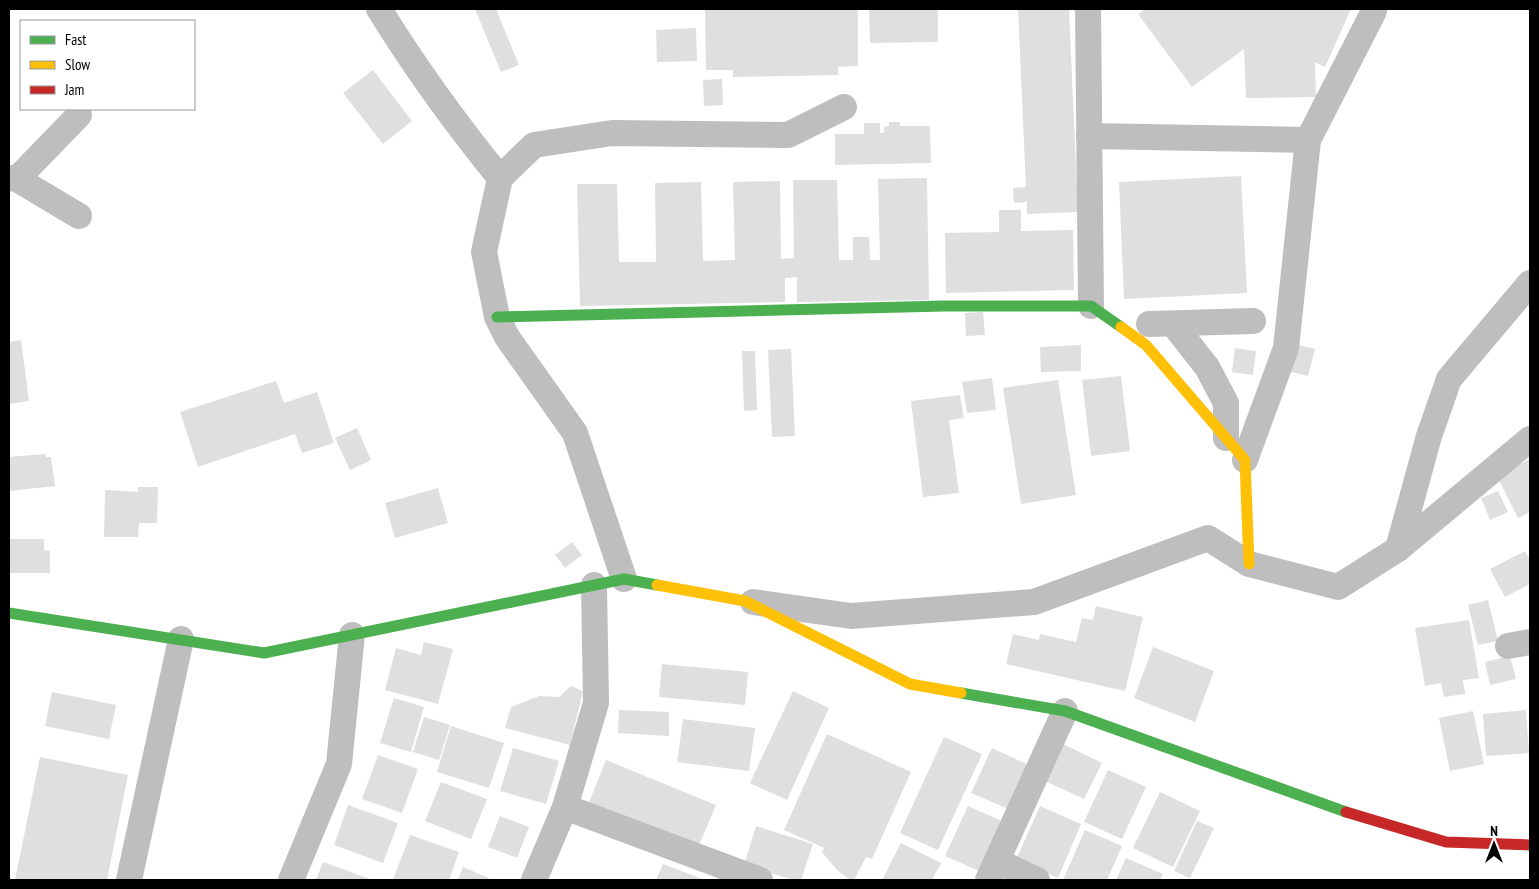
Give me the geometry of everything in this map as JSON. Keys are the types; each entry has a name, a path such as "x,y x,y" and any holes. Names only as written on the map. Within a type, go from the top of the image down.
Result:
{"street":[{"path":"380,9 405,51 459,128 500,178"},
{"path":"1088,9 1091,306"},
{"path":"1249,564 1245,460 1286,348 1308,140 1374,9"},
{"path":"624,579 575,433 507,337 497,317 484,252 500,178 534,145 612,133 788,135 844,107"},
{"path":"79,115 13,178 79,216"},
{"path":"1089,136 1308,140"},
{"path":"1398,549 1429,436 1449,379 1530,283"},
{"path":"497,317 944,306 1091,306 1146,345 1245,460"},
{"path":"1226,438 1226,403 1207,367 1161,324 1253,321"},
{"path":"9,613 264,653 624,579 745,601 851,616 1034,602 1208,538 1249,564 1338,587 1398,549 1530,439"},
{"path":"534,880 565,807 596,703 594,585"},
{"path":"745,601 910,684 1065,711 1328,806 1446,842 1530,844"},
{"path":"290,880 339,764 352,635"},
{"path":"129,880 181,639"},
{"path":"1037,880 992,871 1065,711"},
{"path":"565,807 760,880"}],"building":[{"path":"475,9 496,9 519,65 501,72"},
{"path":"705,9 858,9 858,66 838,67 838,75 733,77 733,70 706,70"},
{"path":"869,9 938,9 938,42 870,43"},
{"path":"1018,9 1069,9 1078,212 1027,214 1027,202 1014,203 1013,188 1026,187"},
{"path":"1145,9 1351,9 1325,67 1315,62 1316,97 1246,98 1244,49 1192,87 1138,14"},
{"path":"696,28 697,61 657,62 656,30"},
{"path":"373,70 412,121 383,144 343,93"},
{"path":"722,79 723,105 704,106 703,80"},
{"path":"889,122 900,122 900,126 930,126 931,163 835,165 835,134 864,134 864,123 880,123 880,133 884,133 884,127 889,126"},
{"path":"1241,176 1247,293 1124,299 1119,182"},
{"path":"927,178 929,300 797,302 797,277 785,278 785,302 580,306 577,184 617,184 619,262 656,262 655,183 701,182 703,261 735,260 733,182 780,181 781,259 794,258 793,180 837,180 839,260 853,260 853,237 869,237 870,260 880,260 878,179"},
{"path":"999,210 1021,210 1021,231 1073,230 1074,290 946,293 945,233 999,232"},
{"path":"983,312 985,335 966,336 965,313"},
{"path":"21,340 29,401 9,404 9,342"},
{"path":"1294,344 1315,349 1308,376 1287,371"},
{"path":"1081,345 1081,371 1041,372 1040,347"},
{"path":"1235,348 1256,351 1253,375 1232,372"},
{"path":"791,349 795,436 772,437 768,350"},
{"path":"742,351 755,351 757,410 744,411"},
{"path":"1121,376 1130,451 1091,456 1082,380"},
{"path":"992,378 996,410 967,413 962,382"},
{"path":"1058,380 1076,495 1021,504 1003,388"},
{"path":"276,381 284,403 317,392 334,443 302,453 295,434 198,467 180,412"},
{"path":"960,395 964,418 949,420 959,493 923,497 911,401"},
{"path":"357,428 371,460 350,470 335,438"},
{"path":"45,454 46,457 51,457 55,486 9,491 9,457"},
{"path":"1530,459 1530,512 1518,518 1497,476"},
{"path":"138,487 158,487 157,523 139,523 138,537 104,537 105,490 138,492"},
{"path":"438,488 448,523 395,538 385,503"},
{"path":"1498,491 1508,512 1490,520 1481,498"},
{"path":"9,539 44,539 44,550 50,551 50,573 9,573"},
{"path":"572,542 582,555 565,568 555,555"},
{"path":"1525,551 1530,561 1530,584 1505,597 1490,569"},
{"path":"1488,600 1498,641 1478,645 1468,605"},
{"path":"1096,606 1143,617 1125,691 1006,664 1013,634 1039,640 1040,634 1076,642 1082,618 1093,620"},
{"path":"1469,620 1479,678 1463,680 1465,694 1444,697 1441,683 1425,686 1415,628"},
{"path":"424,642 453,649 438,704 385,690 396,648 421,655"},
{"path":"1153,647 1214,671 1195,722 1134,698"},
{"path":"1510,656 1516,679 1490,685 1485,662"},
{"path":"662,664 748,672 745,705 659,697"},
{"path":"571,686 583,691 570,745 505,728 511,707 539,696 559,697"},
{"path":"793,691 829,708 787,800 750,783"},
{"path":"52,692 116,705 109,739 45,726"},
{"path":"394,698 424,707 411,752 380,743"},
{"path":"619,710 669,712 669,736 618,733"},
{"path":"1526,710 1529,753 1486,756 1483,714"},
{"path":"1473,711 1484,764 1450,771 1439,718"},
{"path":"424,717 450,725 439,760 413,752"},
{"path":"683,719 755,728 749,771 677,762"},
{"path":"451,726 504,743 489,788 437,772"},
{"path":"827,734 911,772 872,859 866,857 854,880 850,880 837,870 822,852 824,848 784,830"},
{"path":"944,737 982,754 938,850 900,833"},
{"path":"1061,743 1102,763 1084,799 1043,780"},
{"path":"513,748 559,761 546,804 500,791"},
{"path":"992,748 1033,767 1013,811 971,793"},
{"path":"378,755 418,769 402,813 362,799"},
{"path":"40,757 128,775 107,880 15,880"},
{"path":"606,760 716,805 697,850 588,805"},
{"path":"1108,770 1146,787 1122,839 1084,822"},
{"path":"441,782 487,799 471,839 425,821"},
{"path":"1160,792 1200,811 1173,867 1133,848"},
{"path":"348,805 398,823 383,863 334,845"},
{"path":"968,806 1006,823 984,873 945,856"},
{"path":"1040,806 1081,824 1058,878 1016,860"},
{"path":"500,816 529,827 517,858 488,847"},
{"path":"1197,821 1214,828 1190,878 1174,871"},
{"path":"756,826 813,844 801,880 794,880 744,865"},
{"path":"1085,830 1122,846 1107,880 1063,880"},
{"path":"410,835 459,852 449,880 393,880"},
{"path":"901,843 941,863 932,880 882,880"},
{"path":"1126,858 1163,874 1160,880 1116,880"},
{"path":"323,862 373,880 316,880"},
{"path":"663,864 705,880 656,880"},
{"path":"463,867 493,880 458,880"}],"traffic: fast":[{"path":"497,317 944,306 1091,306 1121,327"},
{"path":"9,613 264,653 624,579 657,585"},
{"path":"961,693 1065,711 1346,812"}],"traffic: slow":[{"path":"1121,327 1146,345 1245,460 1249,564"},
{"path":"657,585 745,601 910,684 961,693"}],"traffic: jam":[{"path":"1346,812 1446,842 1530,845"}]}
